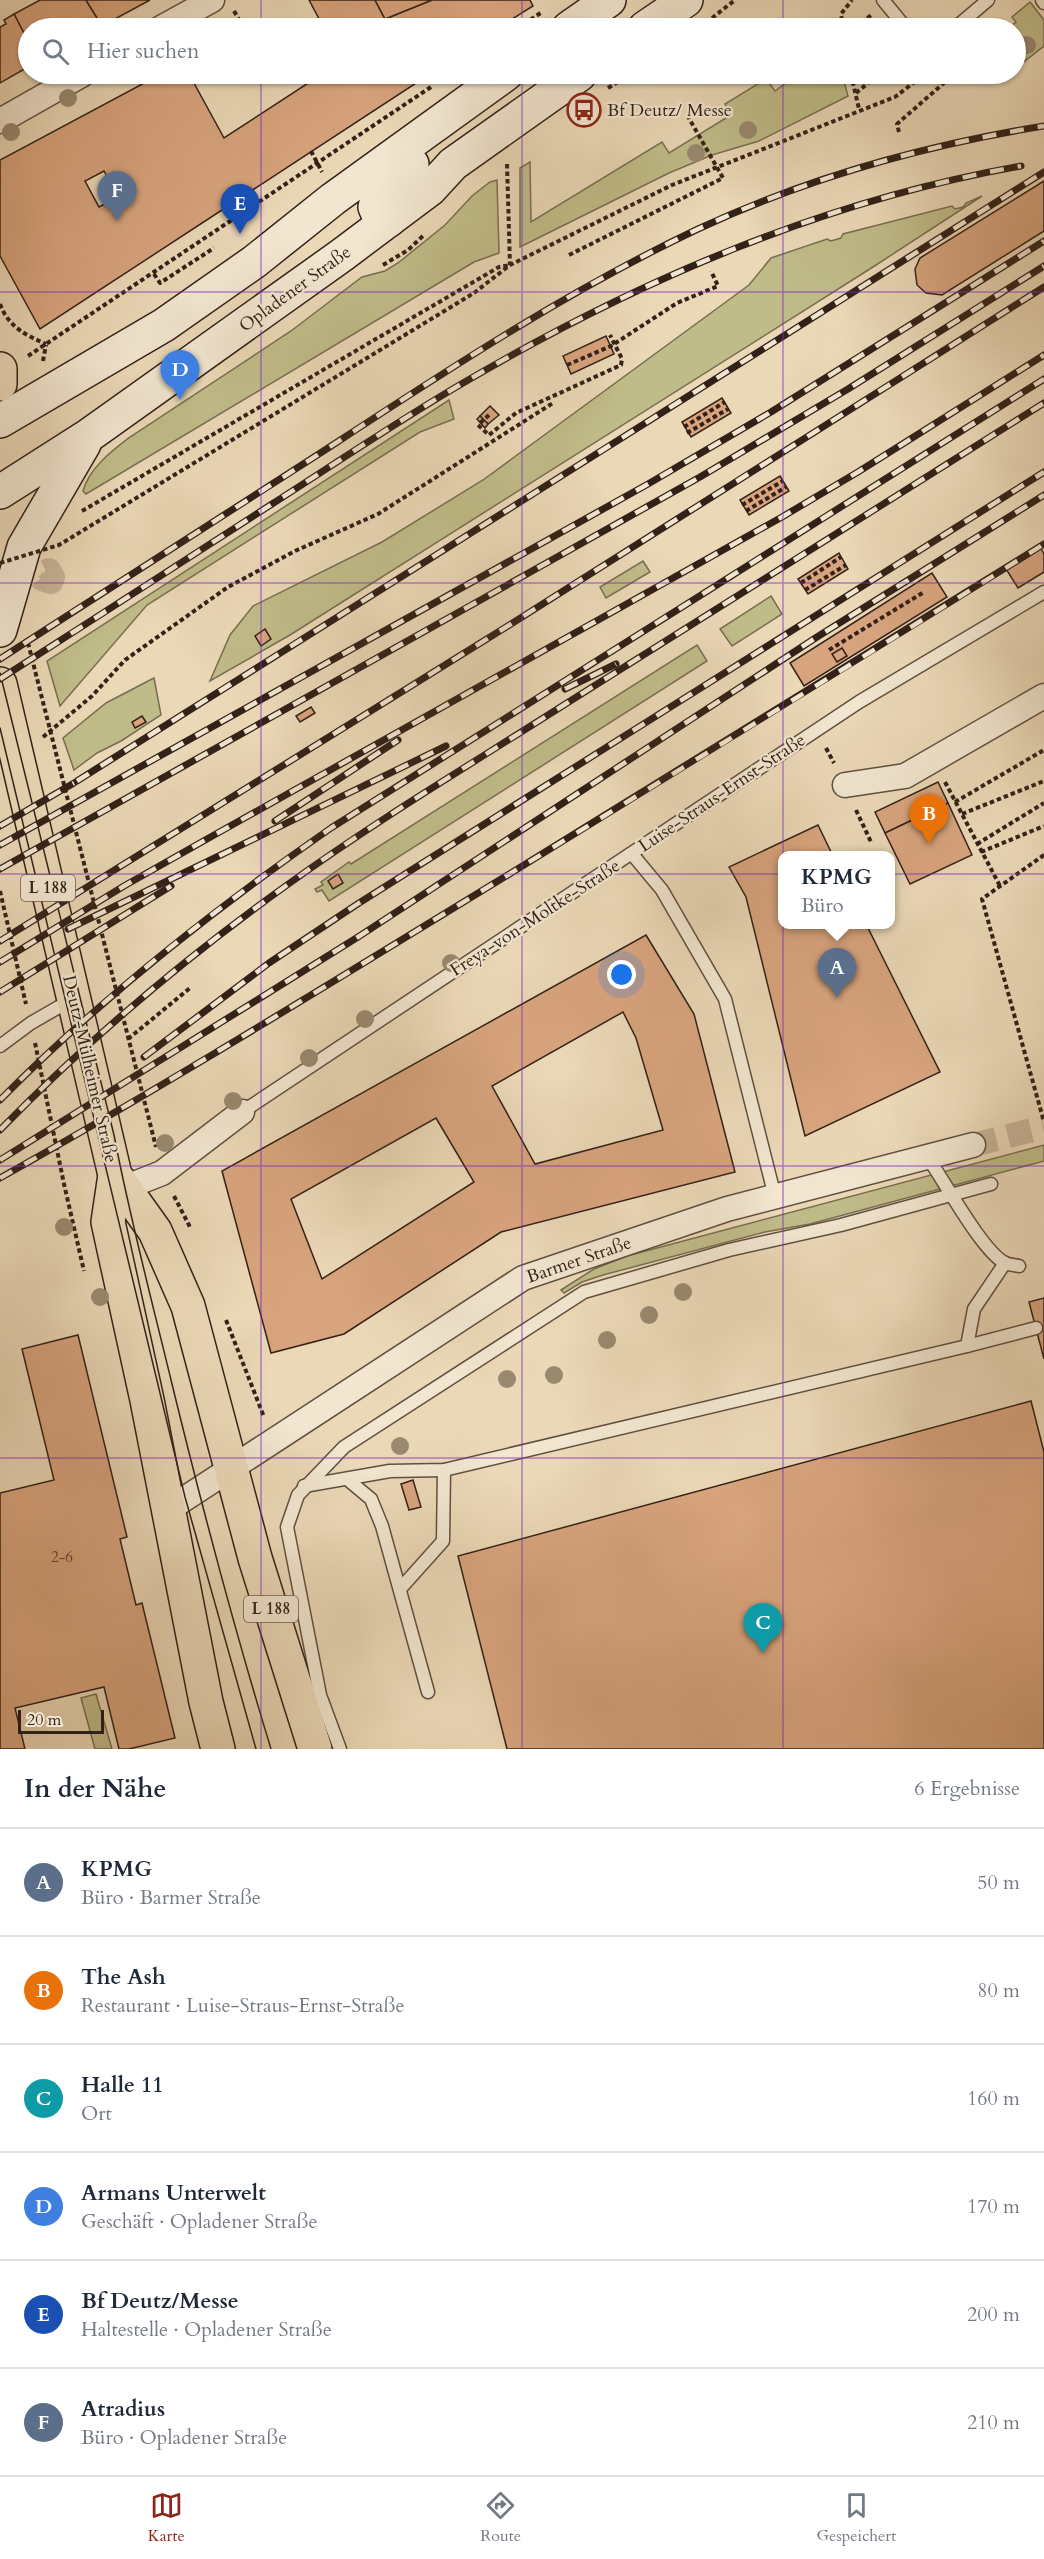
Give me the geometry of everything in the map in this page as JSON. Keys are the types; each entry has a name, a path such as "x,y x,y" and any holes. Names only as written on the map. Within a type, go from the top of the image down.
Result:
{"main road":[{"path":"561,18 609,0"},
{"path":"674,18 698,10"},
{"path":"0,421 164,325 254,262 333,199 492,84"},
{"name":"Opladener Straße","path":"0,492 88,436 389,220 430,189 453,164 566,84"},
{"path":"389,220 380,216 375,207 378,196 422,156 442,120"},
{"path":"0,369 0,384"},
{"path":"14,635 24,547 88,436"},
{"name":"Deutz-Mülheimer Straße","path":"0,684 119,1181 155,1231 188,1306 255,1558 315,1749"},
{"name":"L 188","path":"119,1181 108,1222 216,1742"}],"street":[{"path":"176,18 198,3"},
{"path":"0,121 65,84"},
{"path":"845,785 905,776 1044,696"},
{"name":"Freya-von-Moltke-Straße","path":"119,1181 162,1173 242,1112"},
{"name":"Barmer Straße","path":"168,1509 523,1278 727,1209 973,1145"}],"lane":[{"path":"883,0 898,18"},
{"path":"967,18 988,0"},
{"path":"817,730 1044,592"},
{"name":"Luise-Straus-Ernst-Straße","path":"632,855 817,730"},
{"name":"Freya-von-Moltke-Straße","path":"242,1112 632,855 662,890 725,999 775,1197"},
{"path":"0,1046 31,1023 74,997"},
{"path":"928,1158 972,1226 1005,1263 1019,1266"},
{"path":"340,1749 320,1695 287,1527 298,1495 304,1486 344,1447 584,1292 729,1250 841,1225 992,1184"},
{"path":"967,1346 974,1309 1005,1263"},
{"path":"304,1486 390,1471 444,1470 1036,1328"},
{"path":"400,1590 443,1541 444,1470"},
{"path":"347,1479 371,1499 382,1526 428,1692"}],"path":[{"path":"698,10 735,0"},
{"path":"842,18 841,14 852,0"},
{"path":"853,84 859,110"},
{"path":"855,94 867,84"},
{"path":"0,563 59,545 474,293 510,265 717,165 895,97 912,84"},
{"path":"898,132 897,124 943,84"},
{"path":"0,304 10,324 30,338 46,344 154,274 432,86"},
{"path":"568,255 723,178 686,113"},
{"path":"311,151 325,176"},
{"path":"507,157 510,265"},
{"path":"154,274 160,283 214,248"},
{"path":"79,513 499,267 510,265"},
{"path":"567,365 614,344 677,303 718,286 711,272"},
{"path":"489,415 478,425 489,435 516,413 621,365 622,359 610,335"},
{"path":"684,427 725,402"},
{"path":"16,757 92,696 125,660 228,587 296,551 378,514 553,403"},
{"path":"687,433 728,409"},
{"path":"742,505 783,481"},
{"path":"746,511 786,487"},
{"path":"801,583 841,557"},
{"path":"805,590 846,565"},
{"path":"829,650 924,592"},
{"path":"14,635 50,732 162,1173 186,1217 194,1238"},
{"name":"Luise-Straus-Ernst-Straße","path":"817,730 871,842"},
{"path":"956,802 1044,750"},
{"path":"933,760 1000,886"},
{"path":"962,814 1044,781"},
{"path":"977,844 1044,803"},
{"path":"981,852 1044,826"},
{"path":"1044,855 982,898 1041,1104 1044,1122"},
{"path":"128,1039 190,988"},
{"path":"222,1311 274,1440"}],"shaded area":[{"path":"1030,2 1044,20 1044,46 1026,60 1026,18 1012,17"},
{"path":"758,84 770,84 775,91 785,84 845,84 848,96 759,141 712,155 669,173 520,247 520,168 530,162 531,222 662,142 669,153 731,115 725,104"},
{"path":"497,180 499,253 474,262 86,494 83,491 96,467 130,437 291,331 362,277 385,271 398,263 445,225 472,196 490,182"},
{"path":"982,196 290,635 210,681 230,635 253,606 382,542 483,480 749,285 771,258 827,239 831,241 841,238 843,234 952,206 955,209 963,207 966,203"},
{"path":"449,400 454,419 420,432 147,605 60,706 47,661"},
{"path":"643,561 650,572 606,598 600,587"},
{"path":"771,596 782,614 732,646 720,629"},
{"path":"697,645 707,661 329,901 322,890 317,892 315,889 323,885 321,882 349,862 351,864"},
{"path":"154,678 161,715 121,741 97,753 74,770 63,738 106,703"},
{"path":"1044,1145 1044,1161 810,1224 765,1232 603,1275 582,1282 564,1293 561,1290 594,1269 627,1256"},
{"path":"96,1694 112,1749 95,1749 81,1698"}],"building":[{"path":"40,0 86,0 97,18 18,18 18,22 14,14"},
{"path":"86,0 150,0 117,18 97,18"},
{"path":"309,0 375,0 384,18 319,18"},
{"path":"375,0 432,0 387,18 384,18"},
{"path":"432,0 530,0 533,6 514,18 387,18"},
{"path":"14,14 18,22 18,73 0,83 0,27 6,24 4,20"},
{"path":"142,84 194,84 224,138 307,84 415,84 40,329 0,256 0,160","holes":["104,171 118,197 99,207 85,181"]},
{"path":"1044,181 1044,231 942,295 926,293 917,285 915,269 920,258"},
{"path":"606,336 614,354 571,374 563,356"},
{"path":"722,398 731,413 691,437 682,422"},
{"path":"490,406 499,415 488,424 480,416"},
{"path":"480,416 488,424 485,428 477,419"},
{"path":"780,476 789,491 749,515 740,500"},
{"path":"1040,547 1044,554 1044,572 1018,588 1006,569"},
{"path":"839,553 848,569 808,594 798,579"},
{"path":"932,573 947,597 804,686 790,663"},
{"path":"265,629 271,639 261,646 255,636"},
{"path":"842,648 847,656 837,662 832,654"},
{"path":"311,707 315,713 300,722 296,716"},
{"path":"142,716 146,722 135,728 132,722"},
{"path":"938,782 948,803 885,833 875,812"},
{"path":"948,803 972,855 910,884 885,833"},
{"path":"818,825 831,851 778,851 778,929 868,929 940,1072 805,1136 746,897 729,867"},
{"path":"338,874 343,883 333,889 328,881"},
{"path":"646,935 694,1014 735,1172 501,1232 344,1334 271,1353 222,1171","holes":["623,1012 636,1038 663,1130 535,1164 492,1086","436,1118 474,1182 322,1279 291,1199"]},
{"path":"1044,1298 1044,1359 1029,1302"},
{"path":"78,1335 127,1537 120,1539 136,1605 142,1603 175,1738 129,1749 119,1749 104,1687 15,1708 25,1749 0,1749 0,1493 54,1480 22,1349"},
{"path":"1031,1401 1044,1452 1044,1749 507,1749 458,1556"},
{"path":"413,1480 421,1507 409,1510 401,1484"}],"tunnel":[{"path":"49,570 53,577 51,582 42,579 39,575 49,570"},
{"path":"973,1145 1044,1127"}],"tram line":[{"path":"0,673 114,1135 134,1229 183,1430 231,1613 271,1749"},
{"path":"0,728 185,1497 256,1749"}],"railway":[{"path":"0,659 508,333 649,253 739,211 824,179 911,153 1044,126"},
{"path":"0,679 415,412 529,346 596,311 733,249 803,223 874,200 947,181 1021,166"},
{"path":"77,781 1044,172"},
{"path":"0,845 648,484 771,412 1044,241"},
{"path":"0,869 700,477 848,389 1044,266"},
{"path":"0,941 511,624 1044,287"},
{"path":"0,962 124,886 782,517 1044,355"},
{"path":"0,1100 78,1026 159,957 201,923 331,828 1044,379"},
{"path":"0,1130 138,1001 212,941 321,861 426,792 1044,403"},
{"path":"144,1057 269,963 359,903 1044,472"},
{"path":"0,1160 358,937 817,637 1044,495"},
{"path":"0,1178 321,989 1044,544"},
{"path":"565,689 616,664"},
{"path":"275,821 398,740"},
{"path":"68,929 446,746"},
{"path":"0,826 74,783"},
{"path":"0,992 171,886"}],"place":[{"name":"Bf Deutz/ Messe","path":"584,110"},
{"name":"Atradius","path":"117,221"},
{"name":"Bf Deutz/Messe","path":"240,234"},
{"name":"Armans Unterwelt","path":"180,400"},
{"name":"The Ash","path":"929,844"},
{"name":"KPMG","path":"837,998"},
{"name":"Halle 11","path":"763,1653"}]}
